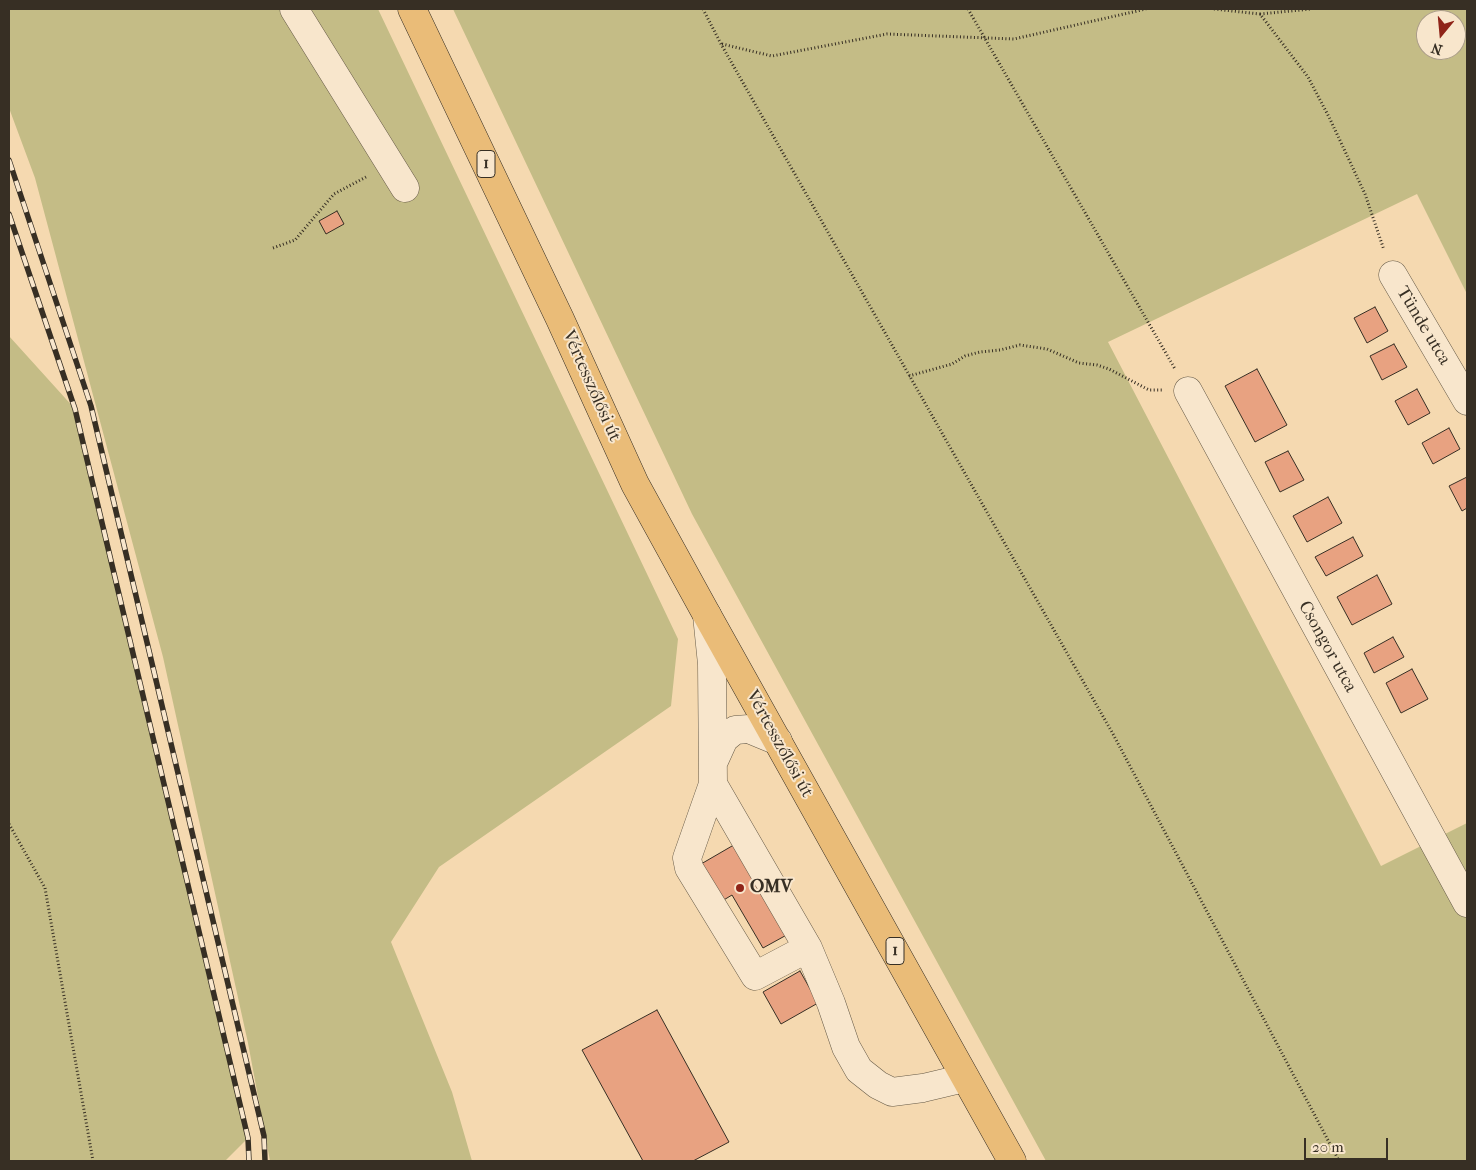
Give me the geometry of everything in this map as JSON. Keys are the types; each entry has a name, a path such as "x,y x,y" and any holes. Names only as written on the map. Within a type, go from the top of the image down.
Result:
{"main road":[{"name":"Vértesszőlősi út","path":"412,9 560,319 635,484 706,615 1012,1161"}],"street":[{"path":"294,9 405,188"},
{"name":"Tünde utca","path":"1393,276 1467,401"},
{"name":"Csongor utca","path":"1188,391 1467,903"},
{"path":"706,615 712,664 713,772 808,948 831,1003 846,1047 859,1070 878,1085 892,1092 923,1088 965,1078"},
{"path":"778,741 749,729 735,730 724,739 687,858 689,868 755,976 808,948"}],"path":[{"path":"703,9 721,44 1113,734 1339,1161"},
{"path":"968,9 1188,391"},
{"path":"721,44 772,56 887,34 1014,39 1146,9"},
{"path":"1214,9 1260,14 1311,9"},
{"path":"1260,14 1308,77 1329,117 1366,194 1393,276"},
{"path":"273,248 295,240 334,194 391,164"},
{"path":"909,376 952,364 965,356 1000,350 1020,344 1047,349 1079,362 1109,369 1149,390 1188,391"},
{"path":"9,824 46,888 93,1161"}],"shaded area":[{"path":"9,9 378,9 678,639 671,706 439,867 391,942 452,1092 472,1161 270,1161 248,1043 163,657 35,178 9,108"},
{"path":"453,9 1467,9 1467,294 1417,194 1108,342 1381,866 1467,823 1467,1161 1046,1161 692,514"},
{"path":"9,336 75,409 248,1138 225,1161 9,1161"}],"building":[{"path":"337,211 344,224 326,234 319,221"},
{"path":"1375,307 1388,331 1367,343 1354,318"},
{"path":"1394,344 1407,367 1382,380 1370,356"},
{"path":"1257,369 1287,425 1255,442 1225,386"},
{"path":"1417,389 1430,413 1408,425 1395,401"},
{"path":"1449,428 1460,449 1433,464 1422,443"},
{"path":"1288,451 1304,480 1280,492 1265,462"},
{"path":"1467,477 1467,508 1462,511 1449,486"},
{"path":"1328,497 1342,523 1307,542 1293,516"},
{"path":"1353,537 1363,556 1326,576 1315,557"},
{"path":"1377,575 1392,604 1352,625 1337,597"},
{"path":"1393,637 1404,657 1374,673 1364,653"},
{"path":"1412,669 1428,699 1401,713 1386,683"},
{"name":"OMV","path":"751,835 792,932 763,948 732,895 722,901 701,864"},
{"path":"800,971 818,1003 781,1024 763,992"},
{"path":"657,1010 729,1142 693,1161 643,1161 582,1050"}],"railway":[{"path":"9,160 91,406 264,1136 265,1161"},
{"path":"9,214 75,409 248,1138 249,1161"}],"place":[{"name":"OMV","path":"740,888"}]}
